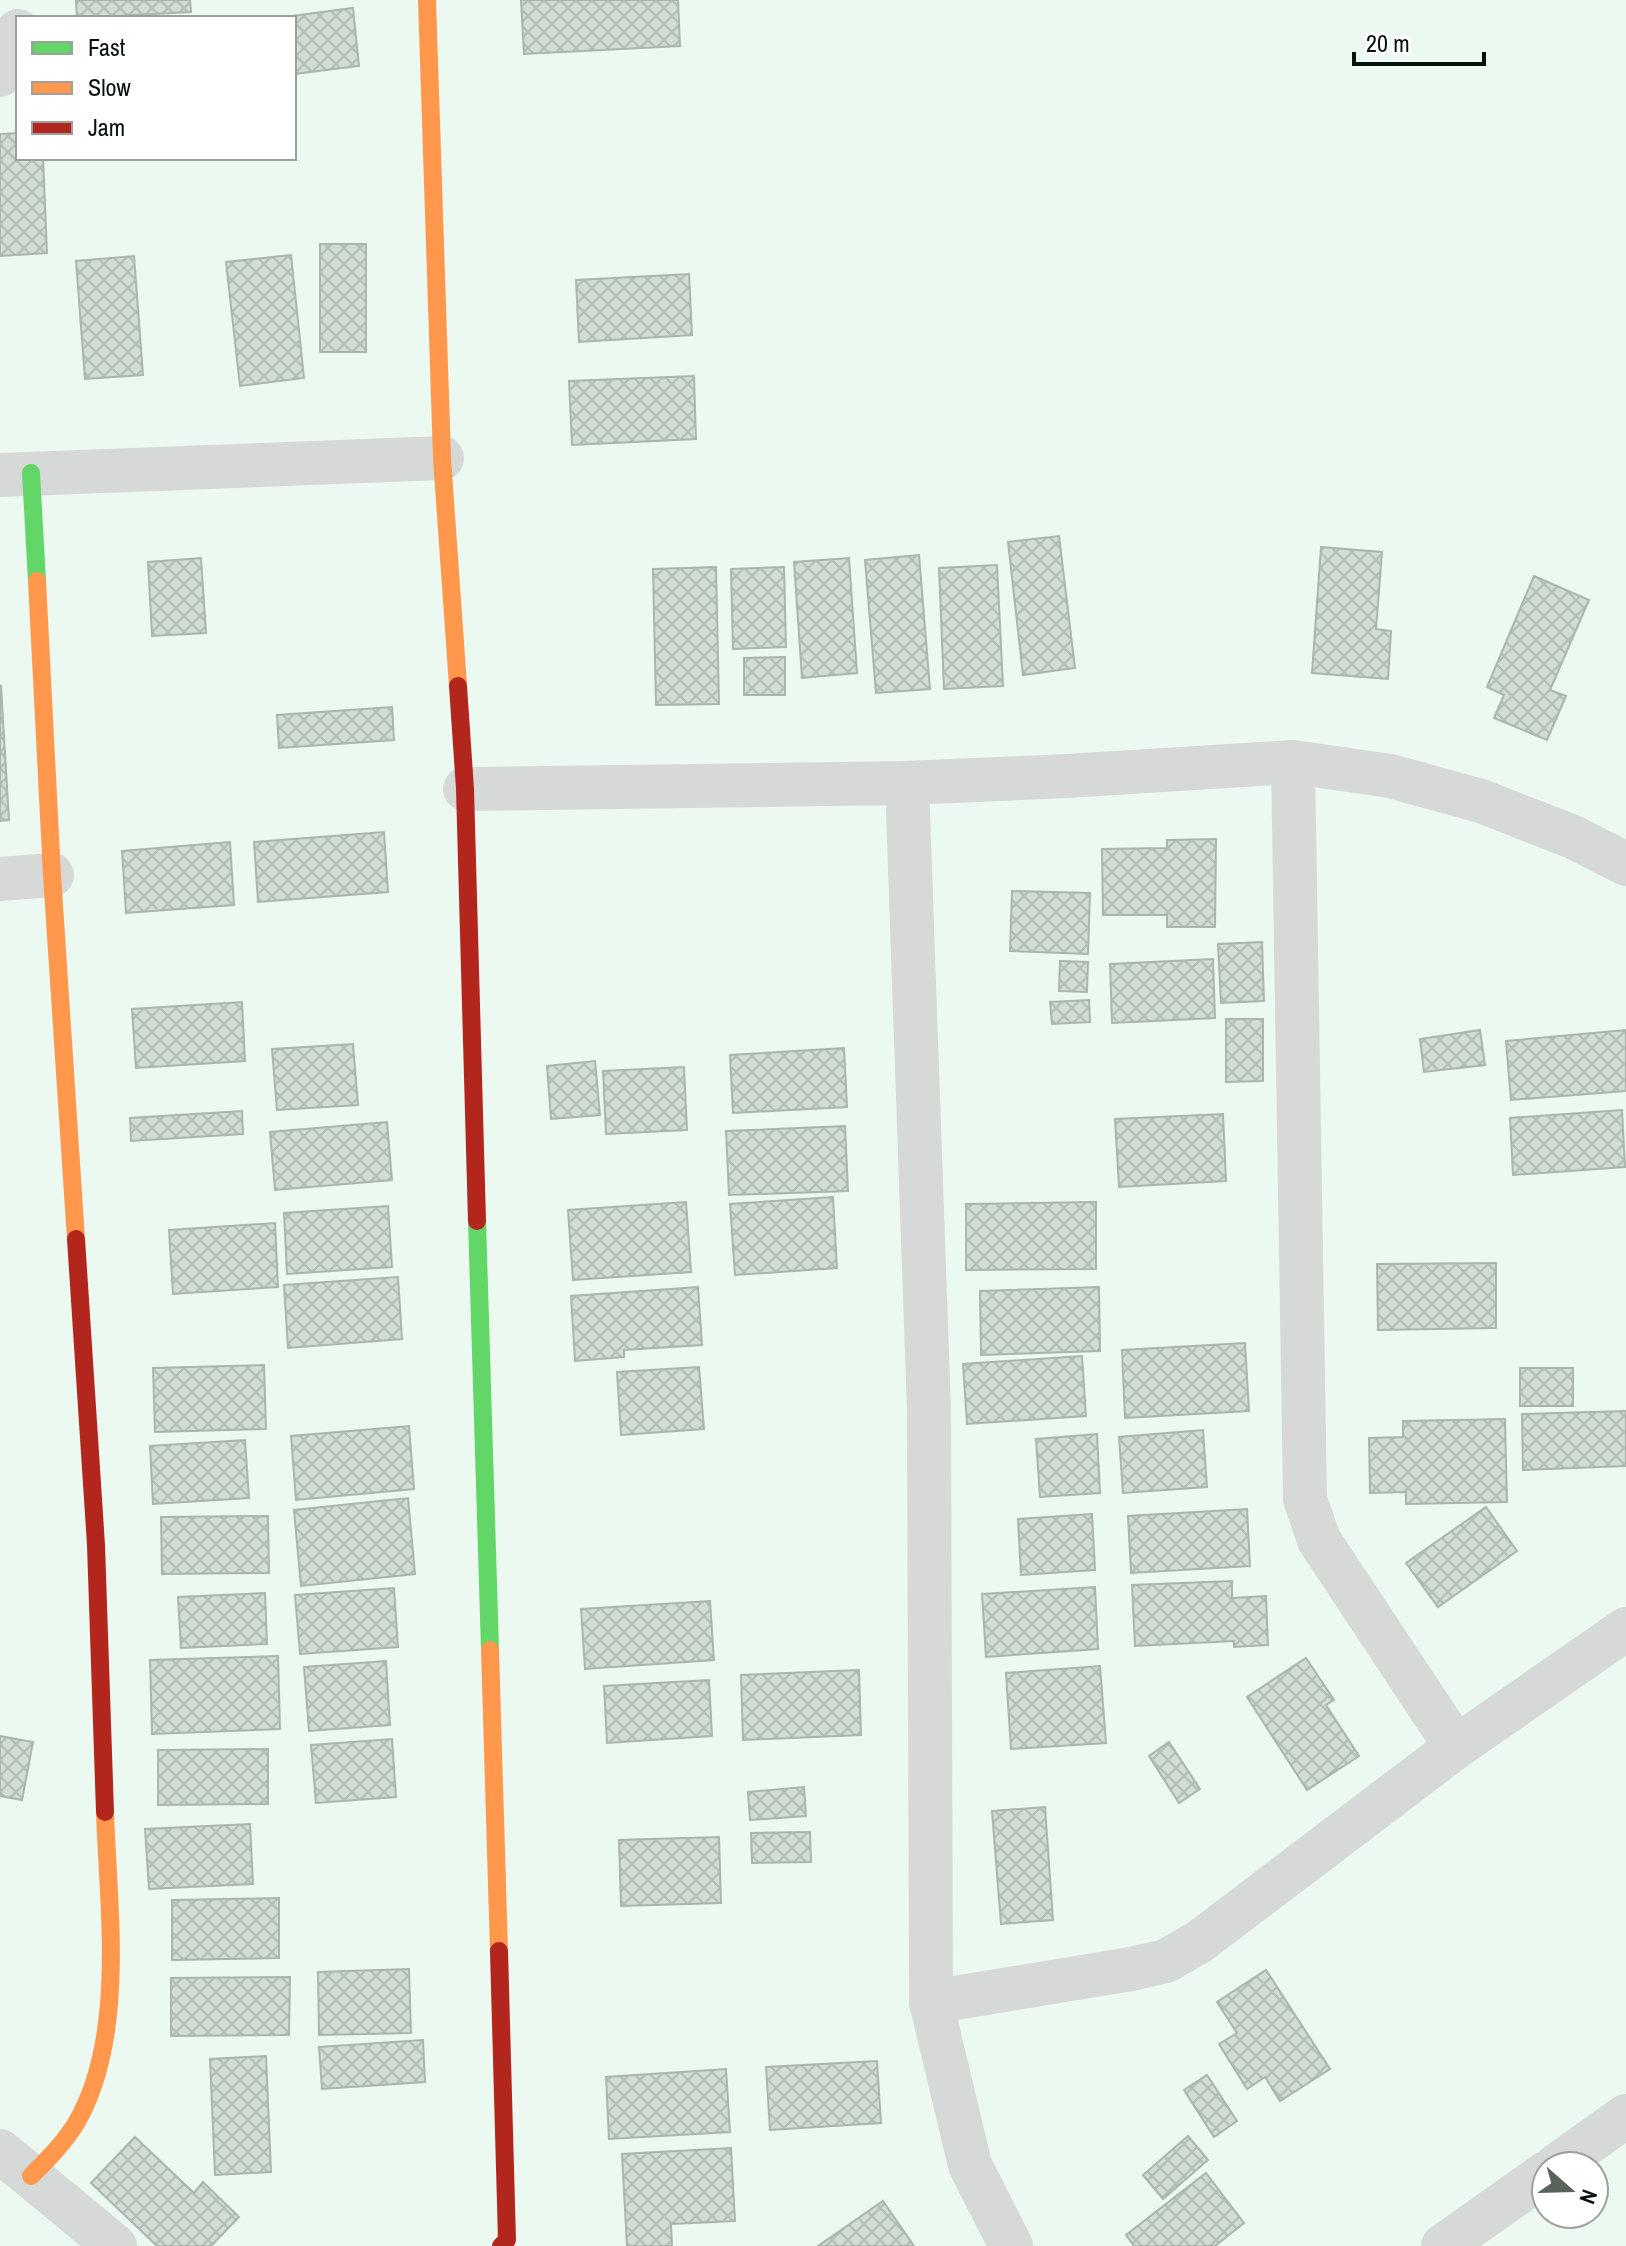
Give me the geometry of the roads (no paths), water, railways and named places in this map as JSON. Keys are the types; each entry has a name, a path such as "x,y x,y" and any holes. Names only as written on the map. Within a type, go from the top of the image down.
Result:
{"street":[{"path":"427,0 442,458 465,789 507,2244"},
{"path":"0,75 16,36"},
{"path":"115,2246 15,2164 79,2118 103,2049 110,2010 96,1545 52,875 16,474 442,458"},
{"path":"465,789 907,783 1293,762 1390,776 1481,801 1573,837 1626,864"},
{"path":"1293,762 1305,1499 1319,1540 1456,1747"},
{"path":"907,783 929,1411 931,2002 970,2165 1011,2246"},
{"path":"0,879 52,875"},
{"path":"931,2002 1166,1961 1199,1942 1456,1747 1626,1629"},
{"path":"1578,2150 1626,2116"},
{"path":"1443,2246 1530,2184"}]}
